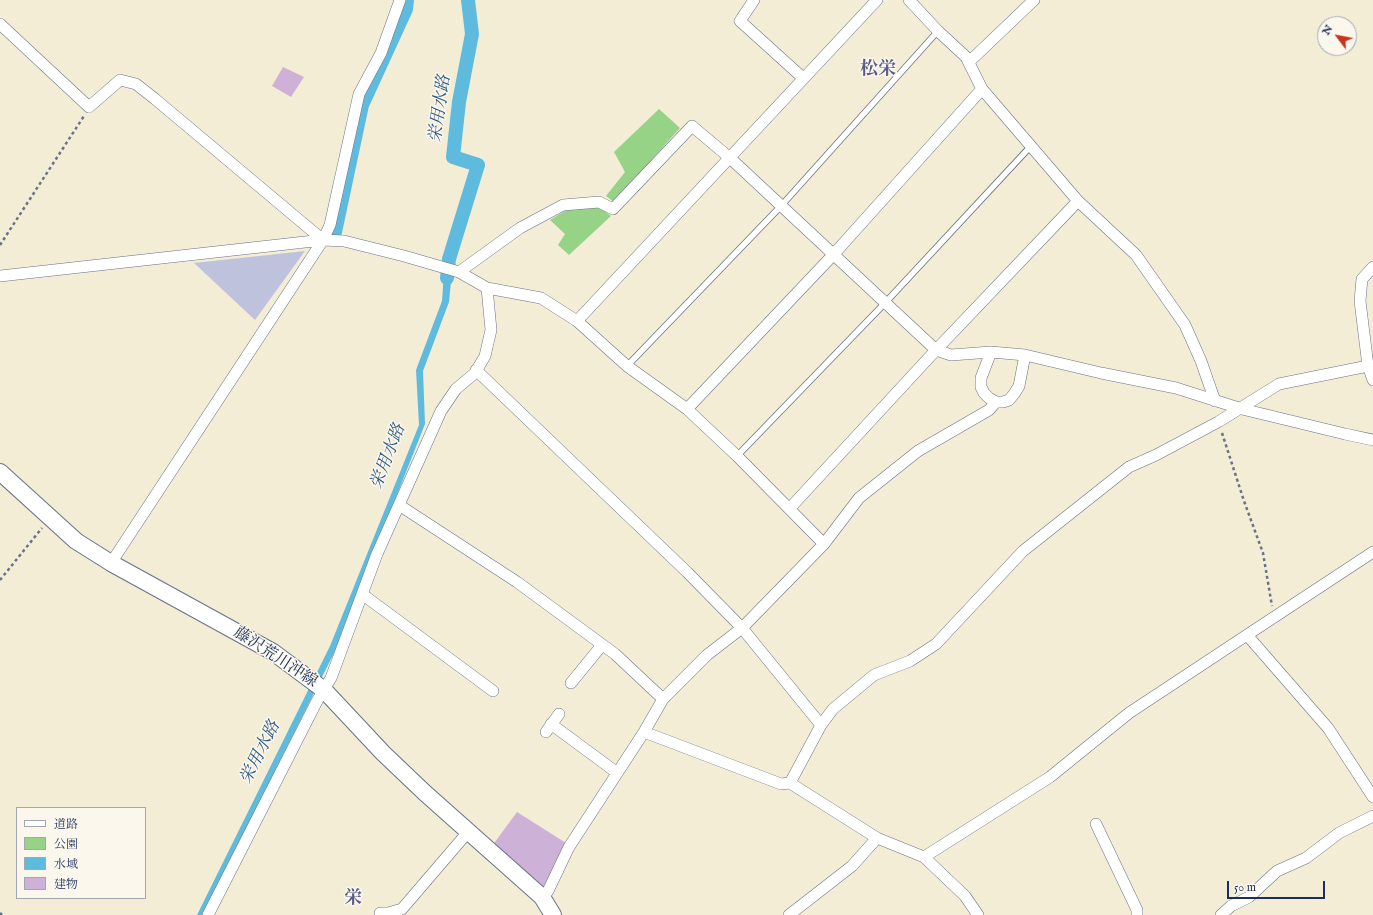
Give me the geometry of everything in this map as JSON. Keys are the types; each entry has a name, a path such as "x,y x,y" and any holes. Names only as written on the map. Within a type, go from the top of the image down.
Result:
{"main road":[{"name":"藤沢荒川沖線","path":"0,472 76,541 111,563 273,652 324,690 383,753 468,832 542,897 554,915"}],"street":[{"path":"111,563 323,240 330,225 359,94 381,53 400,0"},
{"path":"754,0 740,21 803,78"},
{"path":"577,321 877,0"},
{"path":"909,0 938,31 966,57 982,89 1030,147 1078,201 1136,255 1185,325 1201,361 1215,401"},
{"path":"969,62 1034,0"},
{"path":"0,24 89,107 120,80 136,84 323,240"},
{"path":"687,409 832,254 982,89"},
{"path":"459,272 520,228 563,205 599,202 613,209 692,126 730,158 936,350 950,355 991,352 1025,355 1101,373 1176,388 1215,401 1373,440"},
{"path":"790,508 936,350 1078,201"},
{"path":"0,276 323,240 344,241 389,252 459,272 487,288 541,298 577,321 627,366 687,409 790,508 824,544"},
{"path":"1373,267 1362,279 1360,301 1368,366 1373,380"},
{"path":"208,915 331,678 377,554 441,411 456,389 475,373 485,356 491,330 487,288"},
{"path":"991,352 981,378 984,393 996,402 1009,400 1019,386 1025,355"},
{"path":"790,783 821,725 833,709 874,675 910,661 936,644 1023,551 1129,467 1156,455 1218,422 1279,384 1368,366"},
{"path":"476,370 687,572 742,628 821,725"},
{"path":"542,897 548,891 569,847 616,772 644,732 663,698 707,656 742,628 824,544 859,498 918,451 988,410 996,402"},
{"path":"399,505 516,582 615,654 663,698"},
{"path":"924,857 1050,777 1129,713 1373,552"},
{"path":"362,594 494,691"},
{"path":"1247,635 1328,728 1373,797"},
{"path":"571,682 602,645"},
{"path":"559,714 548,728 616,772"},
{"path":"644,732 781,784 790,783 877,838 924,857 965,896 978,915"},
{"path":"1221,915 1231,906 1249,897 1277,871 1306,858 1339,834 1373,816"},
{"path":"1096,824 1137,910 1137,915"},
{"path":"380,913 388,914 402,909 468,832"},
{"path":"789,915 852,866 877,838"}],"lane":[{"path":"627,366 781,206 938,31"},
{"path":"737,456 885,304 1030,147"}],"path":[{"path":"0,245 89,107"},
{"path":"1218,422 1244,501 1263,552 1275,618"},
{"path":"0,580 49,518"}],"shaded area":[{"path":"305,251 255,320 194,263"}],"green space":[{"path":"659,109 680,128 614,202 606,196 625,172 614,152"},
{"path":"599,207 611,216 569,255 558,245 565,234 550,220 568,209"}],"water":[{"path":"445,258 453,260 449,302 423,371 425,424 336,649 203,915 197,915 330,646 419,425 416,370 442,301"}],"building":[{"path":"283,67 304,77 291,97 272,86"},
{"path":"517,812 566,843 544,889 492,846"}],"waterway":[{"path":"335,232 362,105 406,9 407,0"},
{"name":"栄用水路","path":"447,278 449,259 478,165 453,157 459,102 472,34 468,0"}],"district":[{"name":"松栄","path":"878,70"},
{"name":"栄","path":"353,899"}]}
